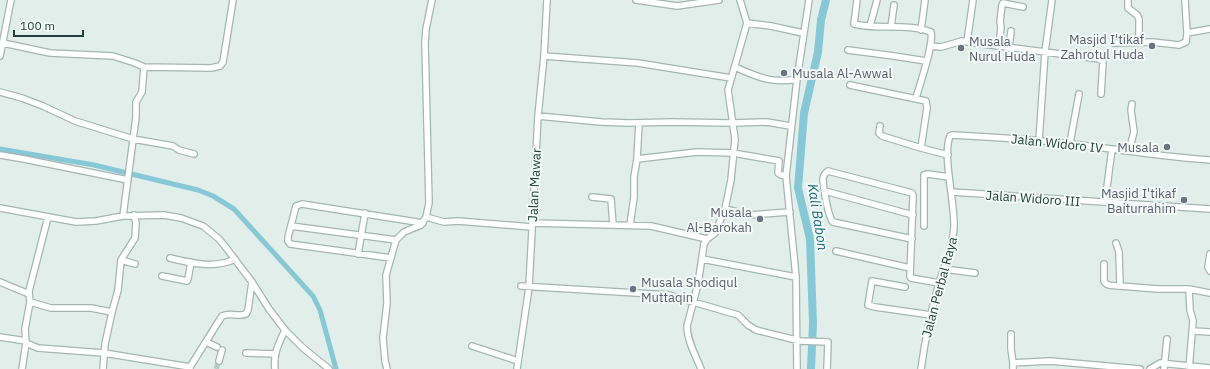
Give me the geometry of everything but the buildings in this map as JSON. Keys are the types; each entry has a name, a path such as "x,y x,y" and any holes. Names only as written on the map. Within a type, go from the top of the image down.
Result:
{"street":[{"path":"0,56 11,0"},
{"path":"3,42 50,53 113,56 144,67 204,69 220,66 223,62 233,0"},
{"path":"387,369 383,338 387,303 386,275 396,240 404,232 418,227 425,220 429,199 425,72 426,34 432,0"},
{"name":"Jalan Mawar","path":"517,369 529,287 538,116 544,56 547,0"},
{"path":"636,0 677,6 719,0"},
{"path":"701,369 687,332 687,326 698,284 704,244 707,239 715,233 725,209 731,180 735,139 734,123 728,90 747,24 740,0"},
{"path":"797,369 799,341 796,277 786,176 790,126 809,0"},
{"path":"857,0 853,23 855,24 931,32 930,46 916,98"},
{"path":"870,26 877,0"},
{"path":"921,30 925,0"},
{"path":"967,42 973,0"},
{"path":"1039,141 1046,52 1052,0"},
{"path":"1128,0 1128,8 1137,15 1139,19 1139,42"},
{"path":"1114,43 1139,42 1182,44 1186,42 1187,33 1185,0"},
{"path":"999,46 1002,27 1000,22 1003,3 1022,7"},
{"path":"891,27 894,6"},
{"path":"747,24 771,26 803,33"},
{"path":"1187,33 1210,29"},
{"path":"1009,48 1011,31"},
{"path":"930,46 941,47 962,41 1101,59 1103,63 1101,94"},
{"path":"848,50 926,61"},
{"path":"544,56 634,63 731,78"},
{"path":"123,216 130,169 136,102 142,92 144,67"},
{"path":"735,67 768,80 781,82 797,79"},
{"path":"850,86 926,101 927,104 921,148"},
{"path":"0,92 43,106 75,122 133,139 173,146 179,150 194,154"},
{"path":"1070,144 1079,94"},
{"path":"1129,151 1134,132 1131,110 1132,104"},
{"path":"538,116 601,122 767,122 790,126"},
{"path":"630,226 634,197 634,177 637,159 639,123"},
{"path":"880,126 879,133 882,136 948,155"},
{"name":"Jalan Widoro IV","path":"952,135 1070,144 1176,158 1210,160"},
{"name":"Jalan Perbal Raya","path":"921,369 924,342 939,283 951,249 953,235 954,218 948,155 949,138 952,135"},
{"path":"1105,202 1112,149"},
{"path":"637,159 697,152 733,153 778,161 778,173 786,176"},
{"path":"0,155 128,179"},
{"path":"912,239 833,222 825,192 824,176 828,171 912,193 913,216 912,239 910,268 910,277 939,283"},
{"path":"924,226 924,175 928,174 949,177"},
{"path":"825,192 913,216"},
{"name":"Jalan Widoro III","path":"952,192 1210,209"},
{"path":"592,197 610,199 613,225"},
{"path":"391,258 290,244 288,240 296,206 298,204 444,222 458,221 532,225 651,226 707,239"},
{"path":"0,208 83,222 134,215 164,215 181,218 203,226 219,239 235,259 285,330 303,348 329,369"},
{"path":"725,209 750,215 790,212"},
{"path":"358,254 360,235 365,213"},
{"path":"103,369 104,353 118,290 121,260 135,238 136,223 134,215"},
{"path":"22,369 26,342 25,329 30,302 29,294 48,217"},
{"path":"291,226 396,240"},
{"path":"1116,243 1119,252 1120,286"},
{"path":"836,251 910,268"},
{"path":"1210,254 1208,267 1210,271"},
{"path":"170,258 212,265 227,263 235,259"},
{"path":"702,259 796,277"},
{"path":"121,260 135,264"},
{"path":"162,276 187,281 190,262"},
{"path":"1104,264 1104,281 1106,285 1158,289 1189,289 1210,293"},
{"path":"944,269 975,273"},
{"path":"905,287 872,281 868,305 931,315"},
{"path":"0,282 29,294"},
{"path":"0,337 26,342 38,348 104,353 190,368 222,316 227,314 242,316 246,314 248,310 252,282"},
{"path":"521,286 666,295 693,302 738,315 748,325 756,330 799,341 828,342 827,369"},
{"path":"1189,289 1190,310 1194,321 1189,368"},
{"path":"30,302 51,308 91,308 112,312"},
{"path":"275,369 275,354 285,330"},
{"path":"1193,331 1210,332"},
{"path":"1011,334 1013,366 1050,361 1140,369"},
{"path":"1165,367 1167,339"},
{"path":"206,342 220,349 222,354 219,361"},
{"path":"472,346 518,361"},
{"path":"246,353 275,354"},
{"path":"1150,369 1156,364 1165,367 1210,368"}],"waterway":[{"name":"Kali Babon","path":"811,369 813,323 810,239 798,188 804,113 818,52 821,20 826,0"},
{"path":"0,149 94,165 198,190 213,196 234,209 313,296 320,310 336,369"}],"tunnel":[{"path":"216,369 219,361"}],"place":[{"name":"Masjid I'tikaf Zahrotul Huda","path":"1152,46"},
{"name":"Musala Nurul Huda","path":"961,48"},
{"name":"Musala Al-Awwal","path":"784,73"},
{"name":"Musala","path":"1167,147"},
{"name":"Masjid I'tikaf Baiturrahim","path":"1184,200"},
{"name":"Musala Al-Barokah","path":"760,219"},
{"name":"Musala Shodiqul Muttaqin","path":"633,289"}]}
